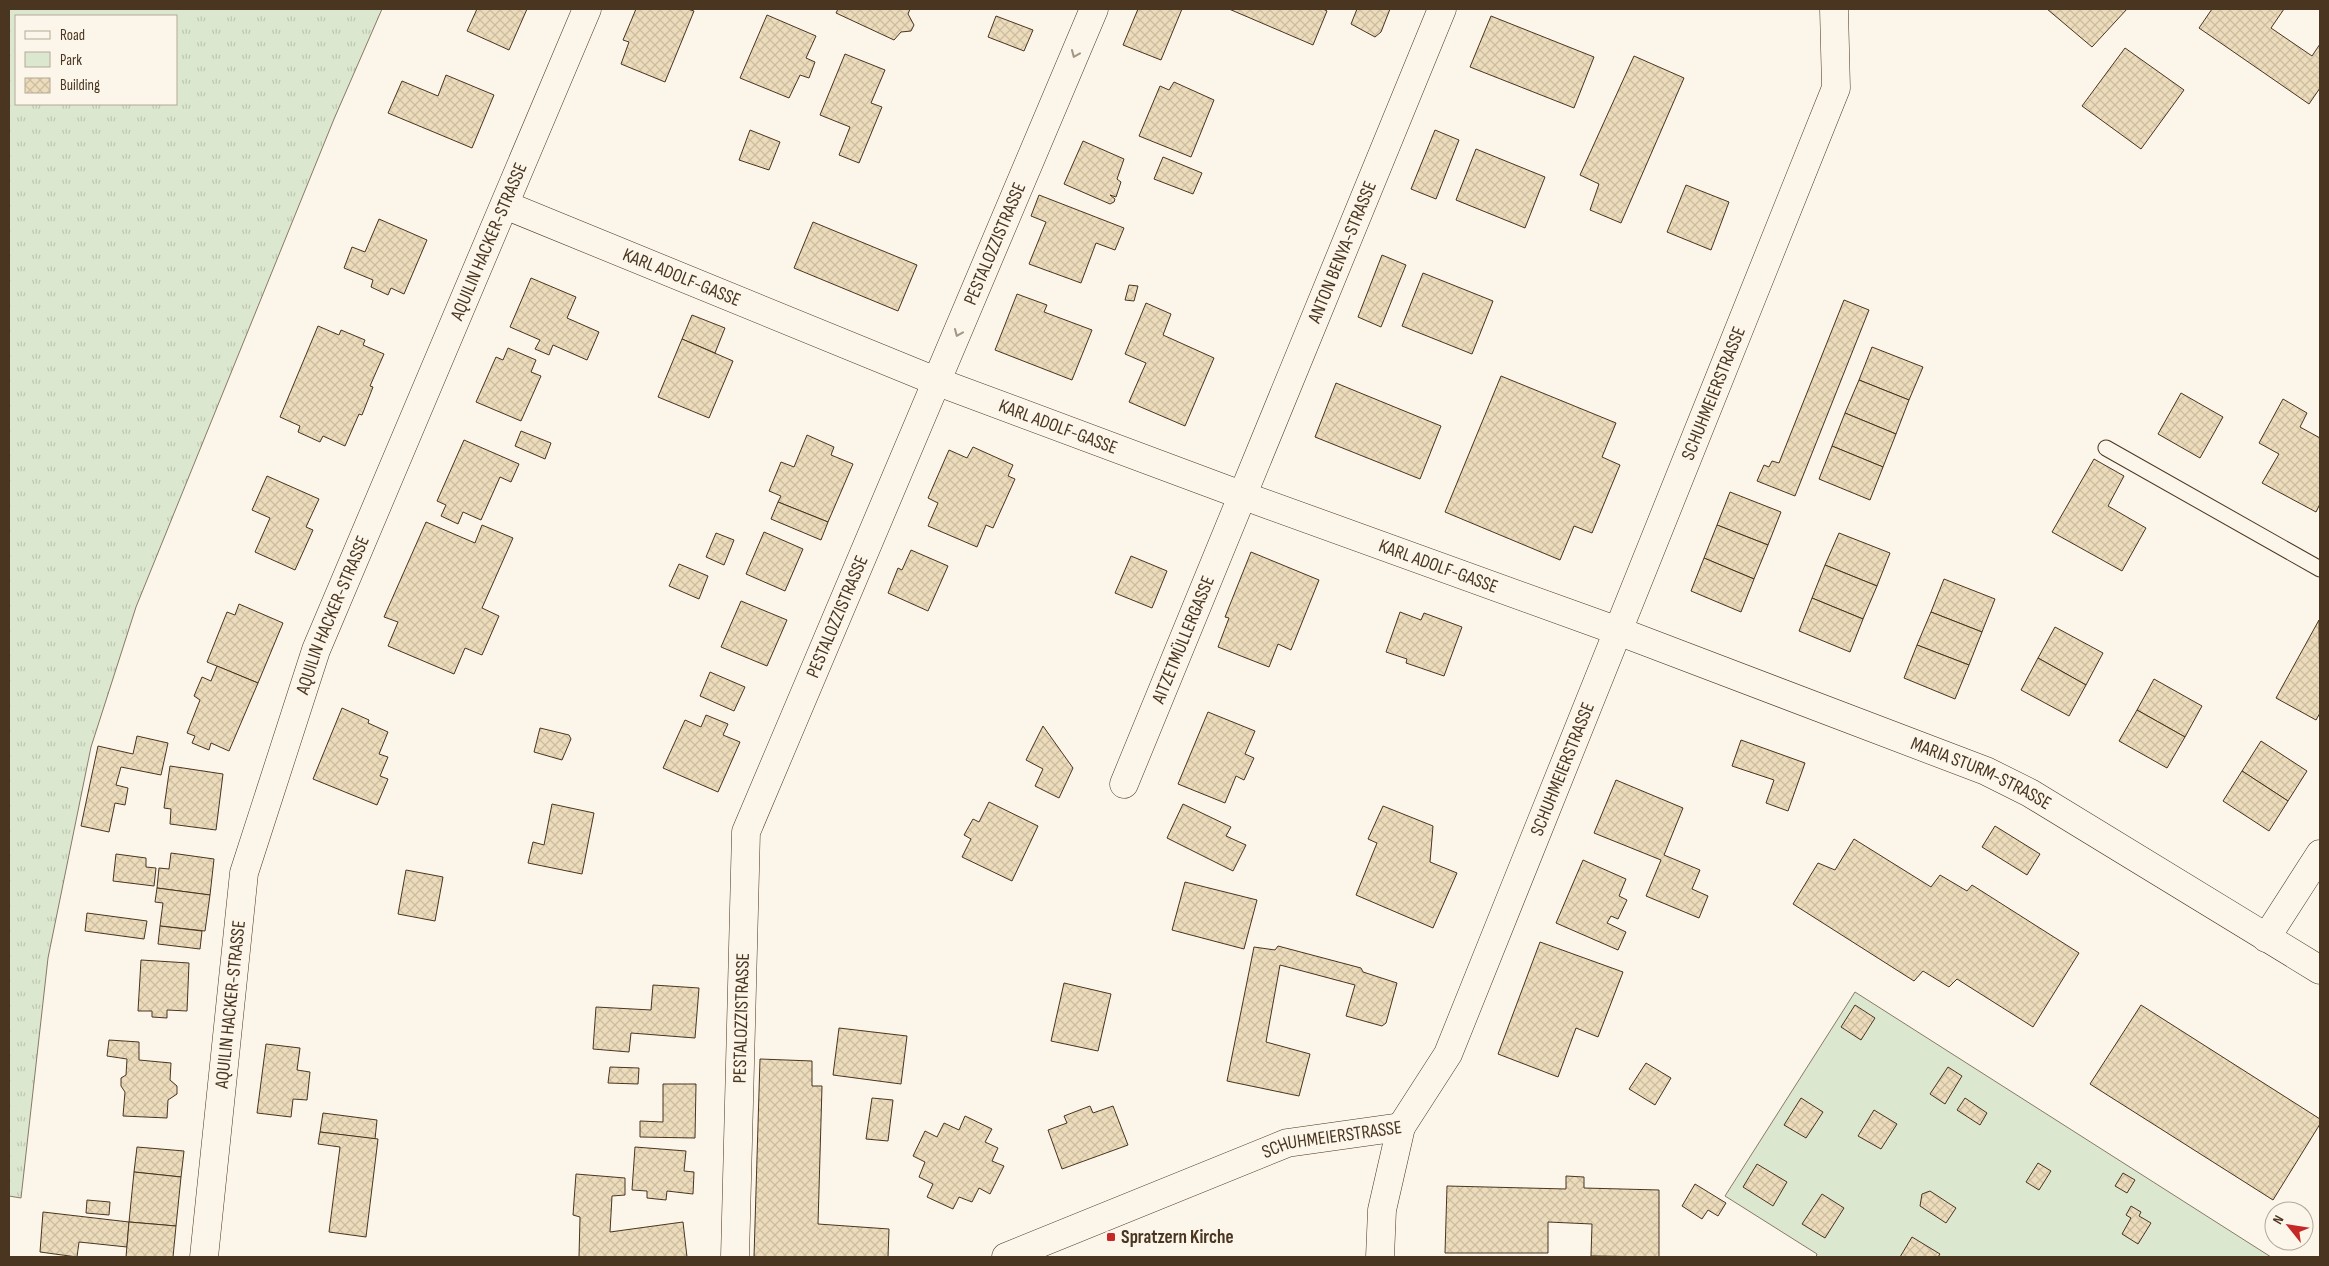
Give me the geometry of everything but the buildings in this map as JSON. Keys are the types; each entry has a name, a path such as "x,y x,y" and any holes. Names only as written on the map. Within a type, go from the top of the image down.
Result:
{"street":[{"name":"AQUILIN HACKER-STRASSE","path":"204,1257 244,873 316,650 587,9"},
{"name":"PESTALOZZISTRASSE","path":"735,1257 746,832 938,382 1094,9"},
{"name":"ANTON BENYA-STRASSE","path":"1244,496 1442,9"},
{"name":"SCHUHMEIERSTRASSE","path":"1006,1257 1287,1143 1402,1127 1448,1054 1836,88 1834,9"},
{"name":"KARL ADOLF-GASSE","path":"505,205 938,382 1244,496 1618,631"},
{"name":"AITZETMÜLLERGASSE","path":"1124,784 1244,496"},
{"name":"MARIA STURM-STRASSE","path":"1618,631 2002,779 2030,794 2320,970"},
{"path":"2266,938 2320,854"},
{"path":"1380,1257 1382,1210 1402,1127"}],"lane":[{"path":"2106,448 2320,569"}],"green space":[{"path":"9,9 382,9 334,119 136,607 91,747 48,958 21,1198 9,1196"},
{"path":"1855,992 2271,1257 1816,1257 1817,1254 1725,1196"}],"place":[{"name":"Spratzern Kirche","path":"1111,1237"}]}
